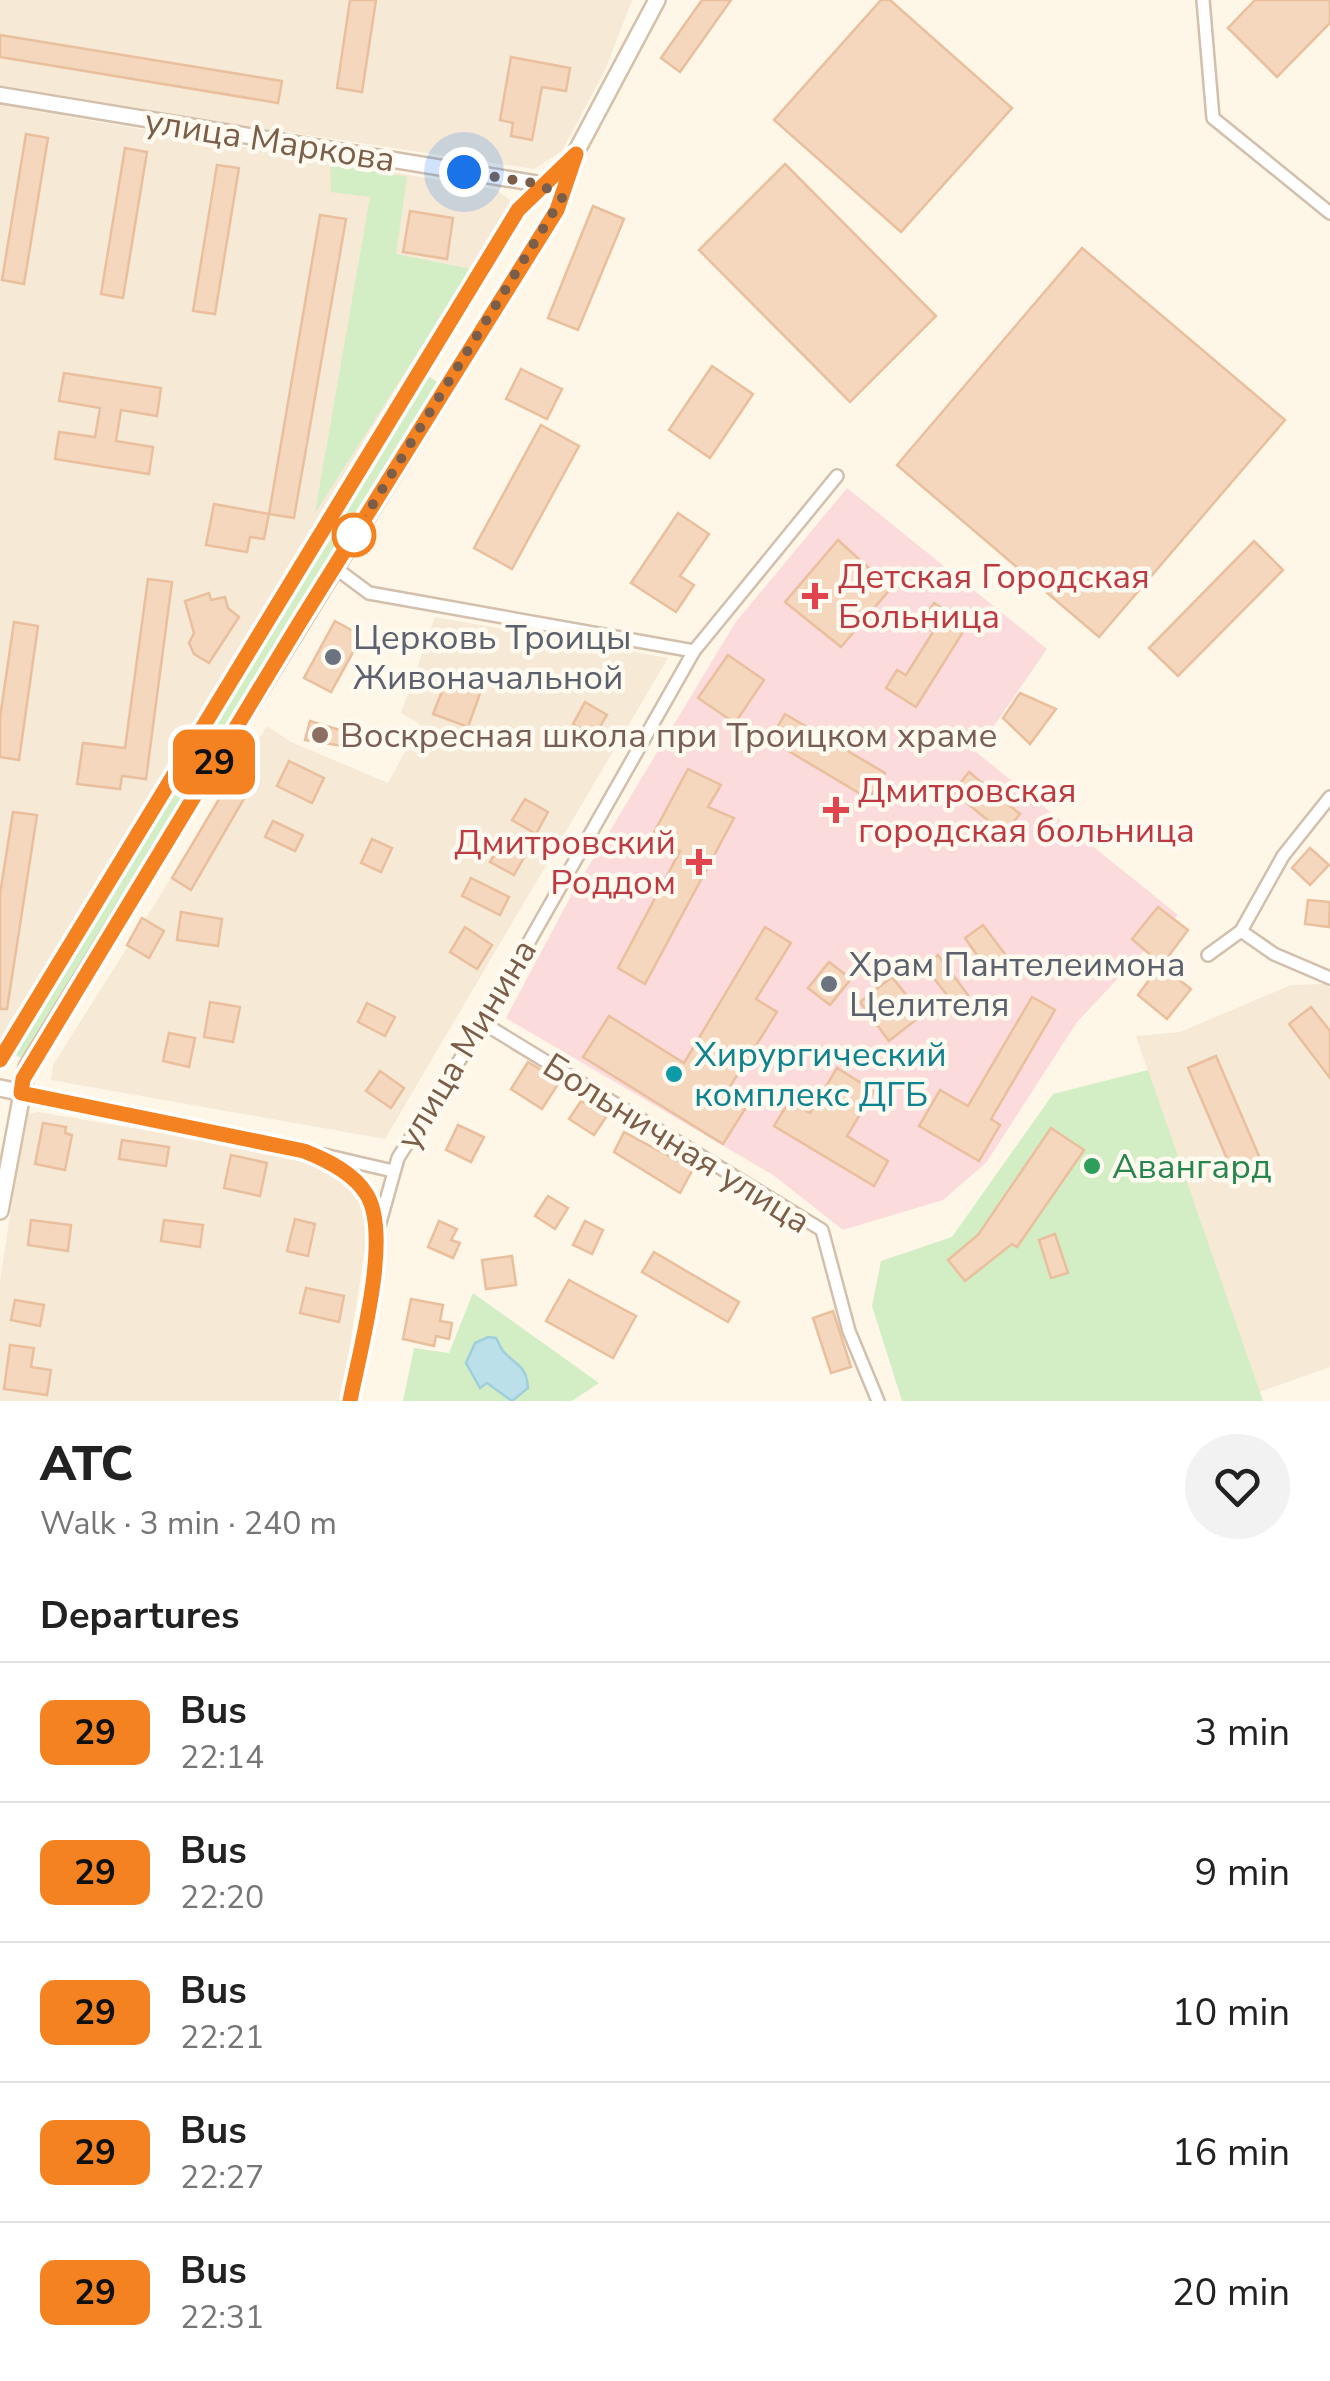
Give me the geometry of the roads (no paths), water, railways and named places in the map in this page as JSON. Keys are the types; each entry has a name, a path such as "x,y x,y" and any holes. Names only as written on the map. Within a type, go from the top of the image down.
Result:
{"main road":[{"path":"0,1211 27,1068 562,198 576,154 657,0"},
{"path":"0,1060 518,210 540,184 576,154"},
{"path":"540,184 562,198"},
{"path":"426,362 452,379"},
{"path":"10,1044 8,1072 21,1093"},
{"path":"0,1088 304,1151 328,1160 368,1196 378,1230"},
{"name":"улица Минина","path":"350,1401 378,1230"}],"street":[{"path":"1204,0 1213,118 1330,213"},
{"name":"улица Маркова","path":"0,95 540,184"},
{"name":"улица Минина","path":"378,1230 393,1170 483,1023 694,651 837,476"},
{"path":"334,567 369,593 694,651"},
{"path":"1208,955 1241,931 1283,856 1330,797"},
{"path":"1241,931 1274,954 1330,978"},
{"name":"Больничная улица","path":"483,1023 822,1230 849,1331 878,1401"},
{"path":"304,1151 393,1170"}],"water":[{"path":"496,1338 525,1375 528,1388 512,1401 487,1383 480,1388 466,1363 475,1343"}],"place":[{"name":"Детская Городская Больница","path":"815,596"},
{"name":"Церковь Троицы Живоначальной","path":"333,657"},
{"name":"Воскресная школа при Троицком храме","path":"320,735"},
{"name":"Дмитровская городская больница","path":"836,810"},
{"name":"Дмитровский Роддом","path":"699,862"},
{"name":"Храм Пантелеимона Целителя","path":"829,984"},
{"name":"Хирургический комплекс ДГБ","path":"674,1074"},
{"name":"Авангард","path":"1092,1166"}]}
